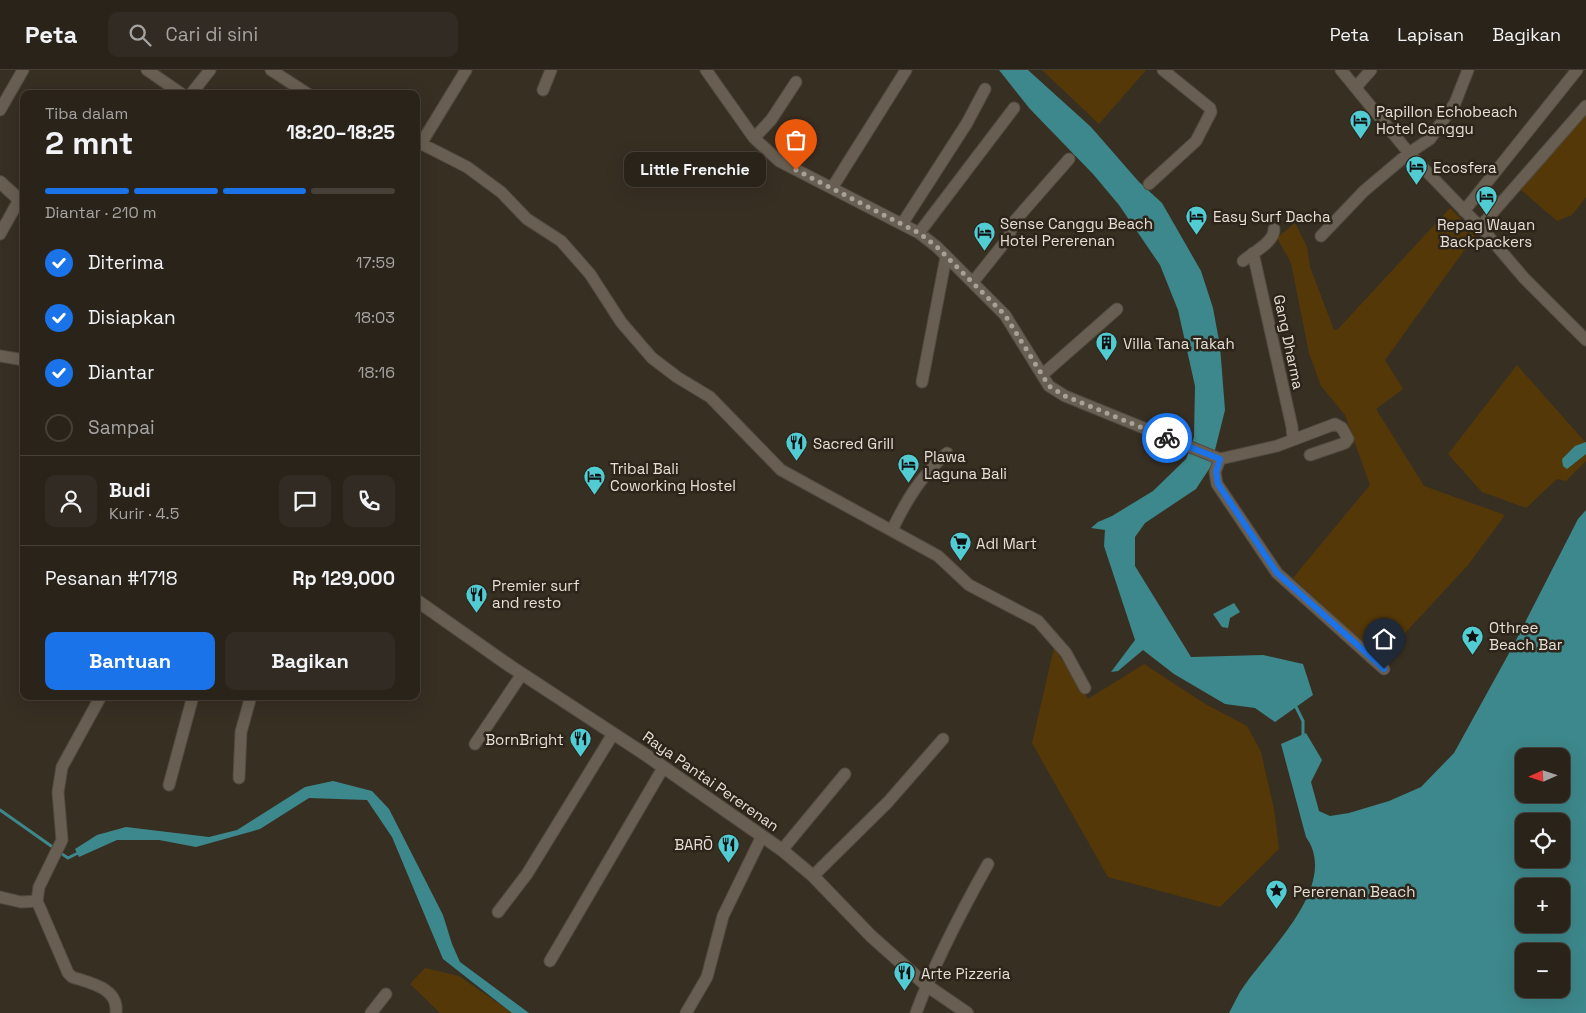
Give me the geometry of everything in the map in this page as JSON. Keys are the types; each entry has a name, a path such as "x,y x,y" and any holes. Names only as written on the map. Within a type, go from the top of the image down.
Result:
{"street":[{"path":"0,110 23,70"},
{"path":"146,70 176,90"},
{"path":"194,90 210,70"},
{"path":"271,70 302,90"},
{"path":"420,140 466,70"},
{"path":"543,90 551,70"},
{"path":"706,70 754,138 779,161 919,233 946,257 1005,315 1049,386 1065,396 1218,458 1277,446 1335,424 1342,428 1348,439 1345,443 1310,455"},
{"path":"832,188 906,70"},
{"path":"1149,184 1196,141 1211,112 1210,108 1163,70"},
{"path":"1341,70 1409,153 1482,229 1524,278 1586,340"},
{"path":"1356,87 1371,70"},
{"path":"1321,236 1356,198 1409,153 1430,139 1455,103 1468,70"},
{"path":"1464,211 1577,70"},
{"path":"754,138 771,120 796,82"},
{"path":"902,224 967,123 985,89"},
{"path":"1482,229 1586,106"},
{"path":"919,233 1014,108"},
{"path":"420,143 467,167 501,192 527,219 561,241 590,274 621,322 652,358 677,377 710,397 781,470 938,556 970,585 1038,621 1066,653 1084,688"},
{"path":"973,282 1009,237 1012,224 1070,158"},
{"path":"0,182 20,201"},
{"path":"0,234 20,204"},
{"path":"1243,261 1269,241 1274,234 1274,229"},
{"name":"Gang Dharma","path":"1253,252 1292,427 1293,439"},
{"path":"922,382 946,257"},
{"path":"1042,375 1117,310"},
{"path":"0,356 20,359"},
{"path":"892,530 907,498 932,466 947,453"},
{"path":"1218,458 1216,472 1218,484 1277,573 1384,669"},
{"name":"Raya Pantai Pererenan","path":"420,603 782,850 813,876 871,936 926,985 967,1013"},
{"path":"475,744 522,674"},
{"path":"99,700 62,767 58,792 62,840 40,887 37,901 68,974 106,989 114,998 116,1013"},
{"path":"169,785 192,700"},
{"path":"238,778 242,732 250,700"},
{"path":"498,912 527,874 613,734"},
{"path":"813,876 888,802 943,739"},
{"path":"550,962 663,768"},
{"path":"782,850 845,774"},
{"path":"686,1013 707,976 723,916 762,836"},
{"path":"916,1013 926,985 956,921 988,864"},
{"path":"0,897 21,902 37,901"},
{"path":"371,1013 386,994"}],"shaded area":[{"path":"1042,70 1146,70 1099,124"},
{"path":"1586,111 1586,197 1572,215 1557,221 1520,189"},
{"path":"1450,208 1476,234 1385,360 1403,389 1376,409 1424,486 1505,515 1468,565 1381,659 1293,578 1370,485 1345,415 1321,386 1309,353 1291,263 1277,238 1295,223 1307,247 1310,267 1334,330 1338,329"},
{"path":"1517,365 1586,443 1586,461 1566,481 1557,479 1526,508 1482,492 1448,454"},
{"path":"1054,648 1088,699 1144,664 1207,705 1247,726 1261,752 1274,809 1279,849 1220,907 1108,877 1032,743"},
{"path":"425,968 459,976 512,1013 440,1013 410,984"}],"water":[{"path":"999,70 1028,70 1091,127 1139,182 1162,203 1201,271 1213,308 1220,346 1225,410 1211,466 1196,489 1145,523 1135,537 1135,566 1191,657 1263,655 1303,664 1313,695 1275,722 1255,708 1225,704 1174,674 1143,650 1118,671 1111,672 1135,640 1104,546 1105,530 1091,528 1098,522 1112,516 1153,491 1186,459 1194,437 1195,386 1178,310 1160,265 1119,205 1093,174 1030,109"},
{"path":"1586,442 1586,454 1567,469 1563,466 1562,459 1575,446"},
{"path":"1586,510 1586,1013 1229,1013 1242,989 1297,916 1308,895 1314,875 1314,856 1306,837 1281,744 1306,733 1322,760 1311,782 1319,811 1330,816 1349,813 1389,801 1421,787 1454,753 1513,646 1578,519"},
{"path":"1234,603 1240,612 1230,618 1228,628 1222,627 1213,614"},
{"path":"333,781 372,791 389,809 443,915 460,962 529,1013 512,1013 443,959 392,837 367,800 309,798 260,829 196,847 159,840 117,840 79,857 75,849 97,835 126,827 209,837 237,830 305,787"}],"waterway":[{"path":"1294,703 1303,721 1303,737"},
{"path":"0,810 54,848"},
{"path":"59,852 68,858 80,852"}],"way so far":[{"path":"796,170 919,233 937,247 1005,315 1049,386 1082,404 1167,438"}],"place":[{"name":"Papillon Echobeach Hotel Canggu","path":"1360,139"},
{"name":"Little Frenchie","path":"796,170"},
{"name":"Ecosfera","path":"1417,186"},
{"name":"Repag Wayan Backpackers","path":"1486,215"},
{"name":"Easy Surf Dacha","path":"1197,235"},
{"name":"Sense Canggu Beach Hotel Pererenan","path":"984,251"},
{"name":"Villa Tana Takah","path":"1107,362"},
{"name":"Sacred Grill","path":"797,462"},
{"name":"Plawa Laguna Bali","path":"908,484"},
{"name":"Tribal Bali Coworking Hostel","path":"594,496"},
{"name":"Adl Mart","path":"960,562"},
{"name":"Premier surf and resto","path":"476,613"},
{"name":"Othree Beach Bar","path":"1473,655"},
{"name":"BornBright","path":"580,758"},
{"name":"BARŌ","path":"729,863"},
{"name":"Pererenan Beach","path":"1277,910"},
{"name":"Arte Pizzeria","path":"905,992"}],"route":[{"path":"1167,438 1220,459 1216,472 1218,484 1277,573 1376,664 1384,669"}]}
